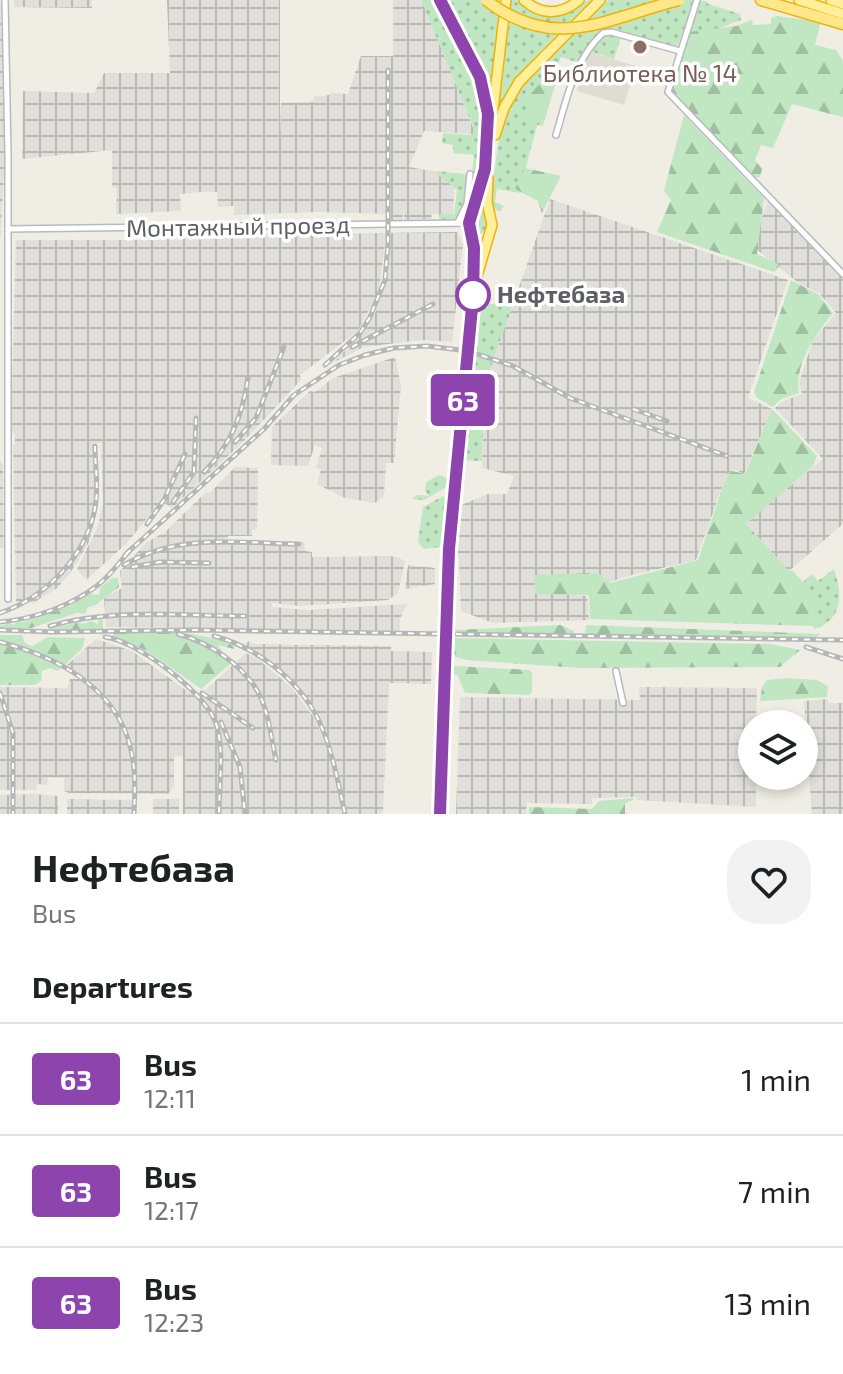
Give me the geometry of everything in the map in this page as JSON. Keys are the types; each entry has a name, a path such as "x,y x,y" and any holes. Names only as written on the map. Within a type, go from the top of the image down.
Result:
{"highway":[{"path":"440,0 484,89 488,114 486,174 491,230 473,297"},
{"path":"486,0 524,22 547,29 566,30 598,26 679,0"},
{"path":"486,174 507,0"},
{"path":"524,0 535,8 550,12 568,8 579,0"},
{"path":"440,814 449,549 473,297 474,248 469,223 486,174 497,126 511,93 600,0"},
{"path":"761,0 843,24"},
{"path":"799,0 843,14"},
{"path":"831,0 843,4"},
{"path":"469,223 480,209 485,209 491,216"},
{"path":"469,223 473,235 479,239 486,237 491,230"}],"street":[{"path":"5,0 8,599"},
{"path":"697,0 668,92 843,274"},
{"path":"556,135 575,72 603,33 611,32 680,51"},
{"path":"458,222 467,204 470,174"},
{"name":"Монтажный проезд","path":"8,229 469,223"},
{"path":"616,671 623,703"}],"shaded area":[{"path":"0,0 5,157 0,242"},
{"path":"14,0 92,0 92,8 14,7"},
{"path":"167,0 280,0 280,142 281,103 313,102 314,96 348,94 361,56 393,56 393,0 420,0 474,130 473,134 424,131 409,167 455,175 453,214 432,214 431,219 404,220 404,207 402,222 390,223 389,214 317,212 234,215 234,206 218,207 217,192 200,192 180,194 181,211 116,214 117,188 112,187 112,150 22,159 23,91 94,93 104,73 170,73"},
{"path":"589,52 636,66 624,105 577,91"},
{"name":"Нефтебаза","path":"550,199 788,280 748,398 772,409 744,474 734,469 726,476 696,560 624,577 575,595 587,596 589,620 493,623 461,611 459,558 454,552 456,513 458,507 488,494 507,494 514,476 482,468 485,383"},
{"path":"769,200 843,279 843,524 789,571 745,523 823,459 775,408 781,402 802,394 799,383 813,340 836,313 819,293 800,284 756,249 758,226"},
{"path":"457,232 463,244 452,342 421,340 364,347 334,362 359,337 376,311 389,272 390,251 386,237 379,291 358,331 300,375 301,380 241,444 172,508 161,501 127,543 86,580 77,569 98,526 103,504 101,443 93,443 94,526 88,544 69,575 56,589 33,603 16,601 15,434 11,430 16,240 165,240 165,236"},
{"path":"395,357 401,386 394,463 386,463 384,496 375,503 345,498 317,484 321,469 316,468 322,448 315,445 308,466 271,465 272,427 310,391 315,392 333,378"},
{"path":"0,461 3,465 4,548 0,548"},
{"path":"235,467 258,468 257,529 252,530 252,536 228,536 227,540 304,542 305,551 312,552 312,557 390,556 405,562 398,593 388,600 300,606 272,603 272,607 308,610 407,604 400,619 400,631 106,627 104,598 122,588 120,571 147,542 165,532"},
{"path":"408,565 435,568 435,584 405,589"},
{"path":"96,639 132,651 194,696 204,691 246,653 258,659 292,688 315,719 329,753 337,785 341,784 333,751 319,717 298,685 256,653 243,651 248,641 253,644 391,646 391,651 432,652 431,684 389,683 383,812 380,814 183,814 183,756 174,756 174,786 168,794 69,793 64,791 64,778 48,777 47,785 37,784 36,790 0,790 0,687 67,688 70,679 80,679 66,666"},
{"path":"639,687 757,688 756,710 738,710 738,790 756,790 756,807 637,800 636,797 592,798 592,804 527,803 526,814 456,814 460,697 640,700"},
{"path":"827,699 828,703 843,703 843,814 812,814 810,790 818,790 818,710 805,710 804,701"},
{"path":"0,795 58,796 58,814 0,814"},
{"path":"67,799 136,800 136,814 67,814"},
{"path":"153,799 179,799 179,814 153,814"}],"green space":[{"path":"421,0 436,0 479,85 485,113 479,178 466,214 457,221 440,220 438,214 454,214 457,190 436,173 472,175 474,155 453,153 453,145 442,143 443,133 470,135 473,126"},
{"path":"445,0 503,0 491,105 482,72"},
{"path":"511,0 520,0 537,13 558,16 593,0 526,67 499,111 509,23 506,20"},
{"path":"607,0 694,0 678,45 668,50 621,37 614,59 585,50 576,62 561,57 536,129 519,193 497,189 495,202 504,206 500,211 495,210 490,199 500,132 518,90"},
{"path":"700,1 740,14 741,20 717,29 690,33"},
{"path":"776,16 820,24 815,45 836,50 843,61 843,117 792,104 773,148 761,145 755,160 762,169 760,177 755,177 671,90 689,32 736,26 752,20 753,25 771,24 771,18"},
{"path":"551,70 559,71 543,126 527,122 529,96"},
{"path":"684,115 764,198 757,254 780,265 774,272 657,232 671,200 664,191"},
{"path":"525,168 561,176 542,213 538,201 515,189"},
{"path":"482,211 488,219 487,228 480,235 474,232 474,223 477,214"},
{"path":"791,280 819,295 833,313 803,360 799,393 781,399 773,407 757,398 754,392"},
{"path":"480,302 512,307 485,383 482,461 460,457 472,342"},
{"path":"772,409 817,456 813,466 746,524 789,571 792,570 802,585 811,590 818,617 813,626 590,619 589,595 535,594 534,575 598,573 610,583 698,560 726,477 732,471 745,474"},
{"path":"439,475 448,479 445,488 424,500 412,499 416,495 429,496 425,490 426,482"},
{"path":"443,496 446,500 443,544 424,549 418,542 423,507"},
{"path":"834,569 839,588 838,605 831,619 814,629 818,617 792,570 803,582 812,574 818,581"},
{"path":"112,578 118,578 119,587 94,606 88,607 85,614 77,613 31,628 0,629 0,626 9,623 14,625 70,606 89,594 99,595 100,588"},
{"path":"99,619 103,619 103,629 46,630 79,622 92,621 97,624"},
{"path":"560,625 574,631 573,635 452,634 452,630"},
{"path":"586,625 820,634 816,638 585,634"},
{"path":"114,632 205,636 234,646 234,649 218,645 230,664 201,689 147,651 113,636"},
{"path":"0,635 22,635 25,643 32,646 48,637 85,638 82,649 58,671 50,668 42,671 41,681 35,685 0,685"},
{"path":"452,638 770,644 800,650 780,667 581,668 467,660 452,656"},
{"path":"455,666 529,670 532,673 532,692 529,695 465,693 458,676 452,673"},
{"path":"767,680 817,680 828,686 827,697 760,701 762,687"},
{"path":"633,798 625,803 625,814 529,814 529,807 592,809 599,801"}],"railway":[{"path":"325,365 360,333 385,280 388,244 388,70"},
{"path":"352,347 433,304"},
{"path":"126,554 264,429 294,395 339,365 394,348 427,346 468,351 513,366 570,398 727,456"},
{"path":"235,442 256,418 284,347"},
{"path":"204,472 222,451 234,428 248,377"},
{"path":"633,409 667,421"},
{"path":"173,502 194,472 196,418"},
{"path":"0,613 48,586 83,543 96,500 95,446"},
{"path":"147,524 164,500 185,454"},
{"path":"124,565 145,555 187,544 299,544"},
{"path":"0,622 39,615 76,599 103,581 132,548"},
{"path":"132,567 160,562 209,563"},
{"path":"50,626 122,615 245,616"},
{"path":"0,630 843,640"},
{"path":"178,634 201,642 234,663 251,682 265,708 276,760"},
{"path":"214,636 260,657 287,678 310,704 327,742 345,814"},
{"path":"105,637 151,657 183,682 208,709 215,721 220,742 219,814"},
{"path":"0,642 61,665 97,690 111,706 122,725 132,754 134,814"},
{"path":"806,647 843,659"},
{"path":"0,693 13,733 13,814"},
{"path":"202,693 253,728"},
{"path":"221,722 240,767 245,814"}],"bus line":[{"name":"63","path":"440,0 480,77 488,114 485,169 469,223 474,248 473,297 449,549 440,814"}],"place":[{"name":"Библиотека № 14","path":"640,47"},
{"name":"Нефтебаза","path":"473,295"}]}
